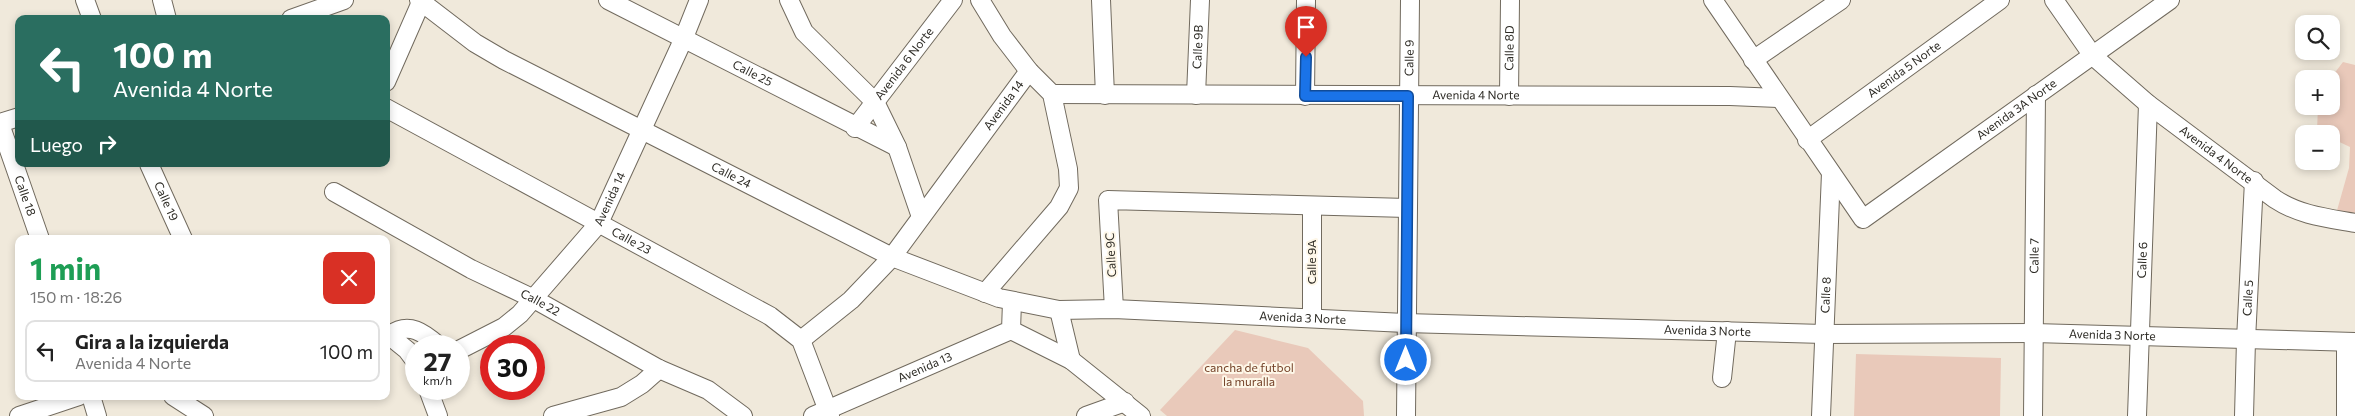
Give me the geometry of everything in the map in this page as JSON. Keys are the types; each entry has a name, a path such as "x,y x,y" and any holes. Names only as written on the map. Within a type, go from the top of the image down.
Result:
{"street":[{"path":"85,0 91,15"},
{"path":"162,0 167,15"},
{"path":"300,10 344,0"},
{"path":"390,73 421,0"},
{"name":"Calle 24","path":"421,0 475,43 504,60 892,258 1012,302 1059,310"},
{"name":"Calle 25","path":"608,0 897,148"},
{"name":"Avenida 14","path":"470,344 504,327 534,299 599,223 683,40 699,0"},
{"path":"790,0 804,32 875,102 897,148 921,217"},
{"name":"Avenida 6 Norte","path":"855,128 953,0"},
{"path":"980,0 1002,36 1029,71 1052,94 1068,169 1068,188 1059,207 984,293"},
{"path":"1101,0 1105,95"},
{"name":"Calle 9B","path":"1196,95 1200,0"},
{"path":"1305,96 1306,0"},
{"name":"Calle 9","path":"1406,416 1405,323 1410,0"},
{"name":"Calle 8D","path":"1509,96 1510,0"},
{"path":"1713,0 1778,98 1831,173"},
{"path":"1753,60 1841,0"},
{"name":"Avenida 5 Norte","path":"1807,140 2000,0"},
{"path":"2054,0 2093,56"},
{"name":"Avenida 3A Norte","path":"1831,173 1863,219 2170,0"},
{"name":"Avenida 4 Norte","path":"2093,56 2148,104 2288,208 2302,213 2355,223"},
{"name":"Avenida 14","path":"801,340 851,300 892,258 1029,71"},
{"name":"Avenida 4 Norte","path":"1052,94 1730,96 1778,98"},
{"name":"Calle 7","path":"2033,416 2036,95"},
{"name":"Calle 6","path":"2137,416 2148,104"},
{"name":"Calle 23","path":"390,110 770,316 801,340"},
{"path":"0,124 15,118"},
{"name":"Calle 18","path":"0,124 39,235"},
{"name":"Calle 19","path":"150,167 182,235"},
{"name":"Calle 8","path":"1820,416 1831,173"},
{"name":"Calle 5","path":"2244,416 2254,181"},
{"name":"Calle 22","path":"334,192 471,269 534,299 659,369 708,390 743,416"},
{"name":"Calle 9C","path":"1114,310 1108,200 1312,206"},
{"path":"1312,206 1407,208"},
{"name":"Calle 9A","path":"1312,206 1312,318"},
{"path":"1012,302 1011,330 1071,360 1140,416"},
{"path":"1059,310 1071,360"},
{"name":"Avenida 3 Norte","path":"1059,310 1114,310 1405,323 1824,334 2034,334 2351,342"},
{"path":"390,333 402,328 416,329 424,335"},
{"name":"Avenida 13","path":"823,414 1011,330"},
{"path":"1722,378 1727,331"},
{"path":"390,336 405,351"},
{"path":"801,340 823,414"},
{"path":"2346,416 2351,342"},
{"path":"553,416 621,397 642,384 659,369"},
{"path":"18,416 67,400"},
{"path":"91,400 97,416"},
{"path":"179,400 204,416"},
{"path":"432,400 438,416"},
{"path":"1086,416 1125,402"}],"green space":[{"path":"2343,62 2355,65 2355,217 2336,214 2349,168 2350,147 2340,142 2340,125 2317,125 2318,115 2340,115 2340,70 2337,70"},
{"name":"cancha de futbol la muralla","path":"1235,330 1308,348 1363,401 1364,416 1167,416 1160,410"},
{"path":"1856,354 2001,358 2000,416 1854,416"}],"route":[{"path":"1306,57 1305,96 1408,96 1406,360"}]}
